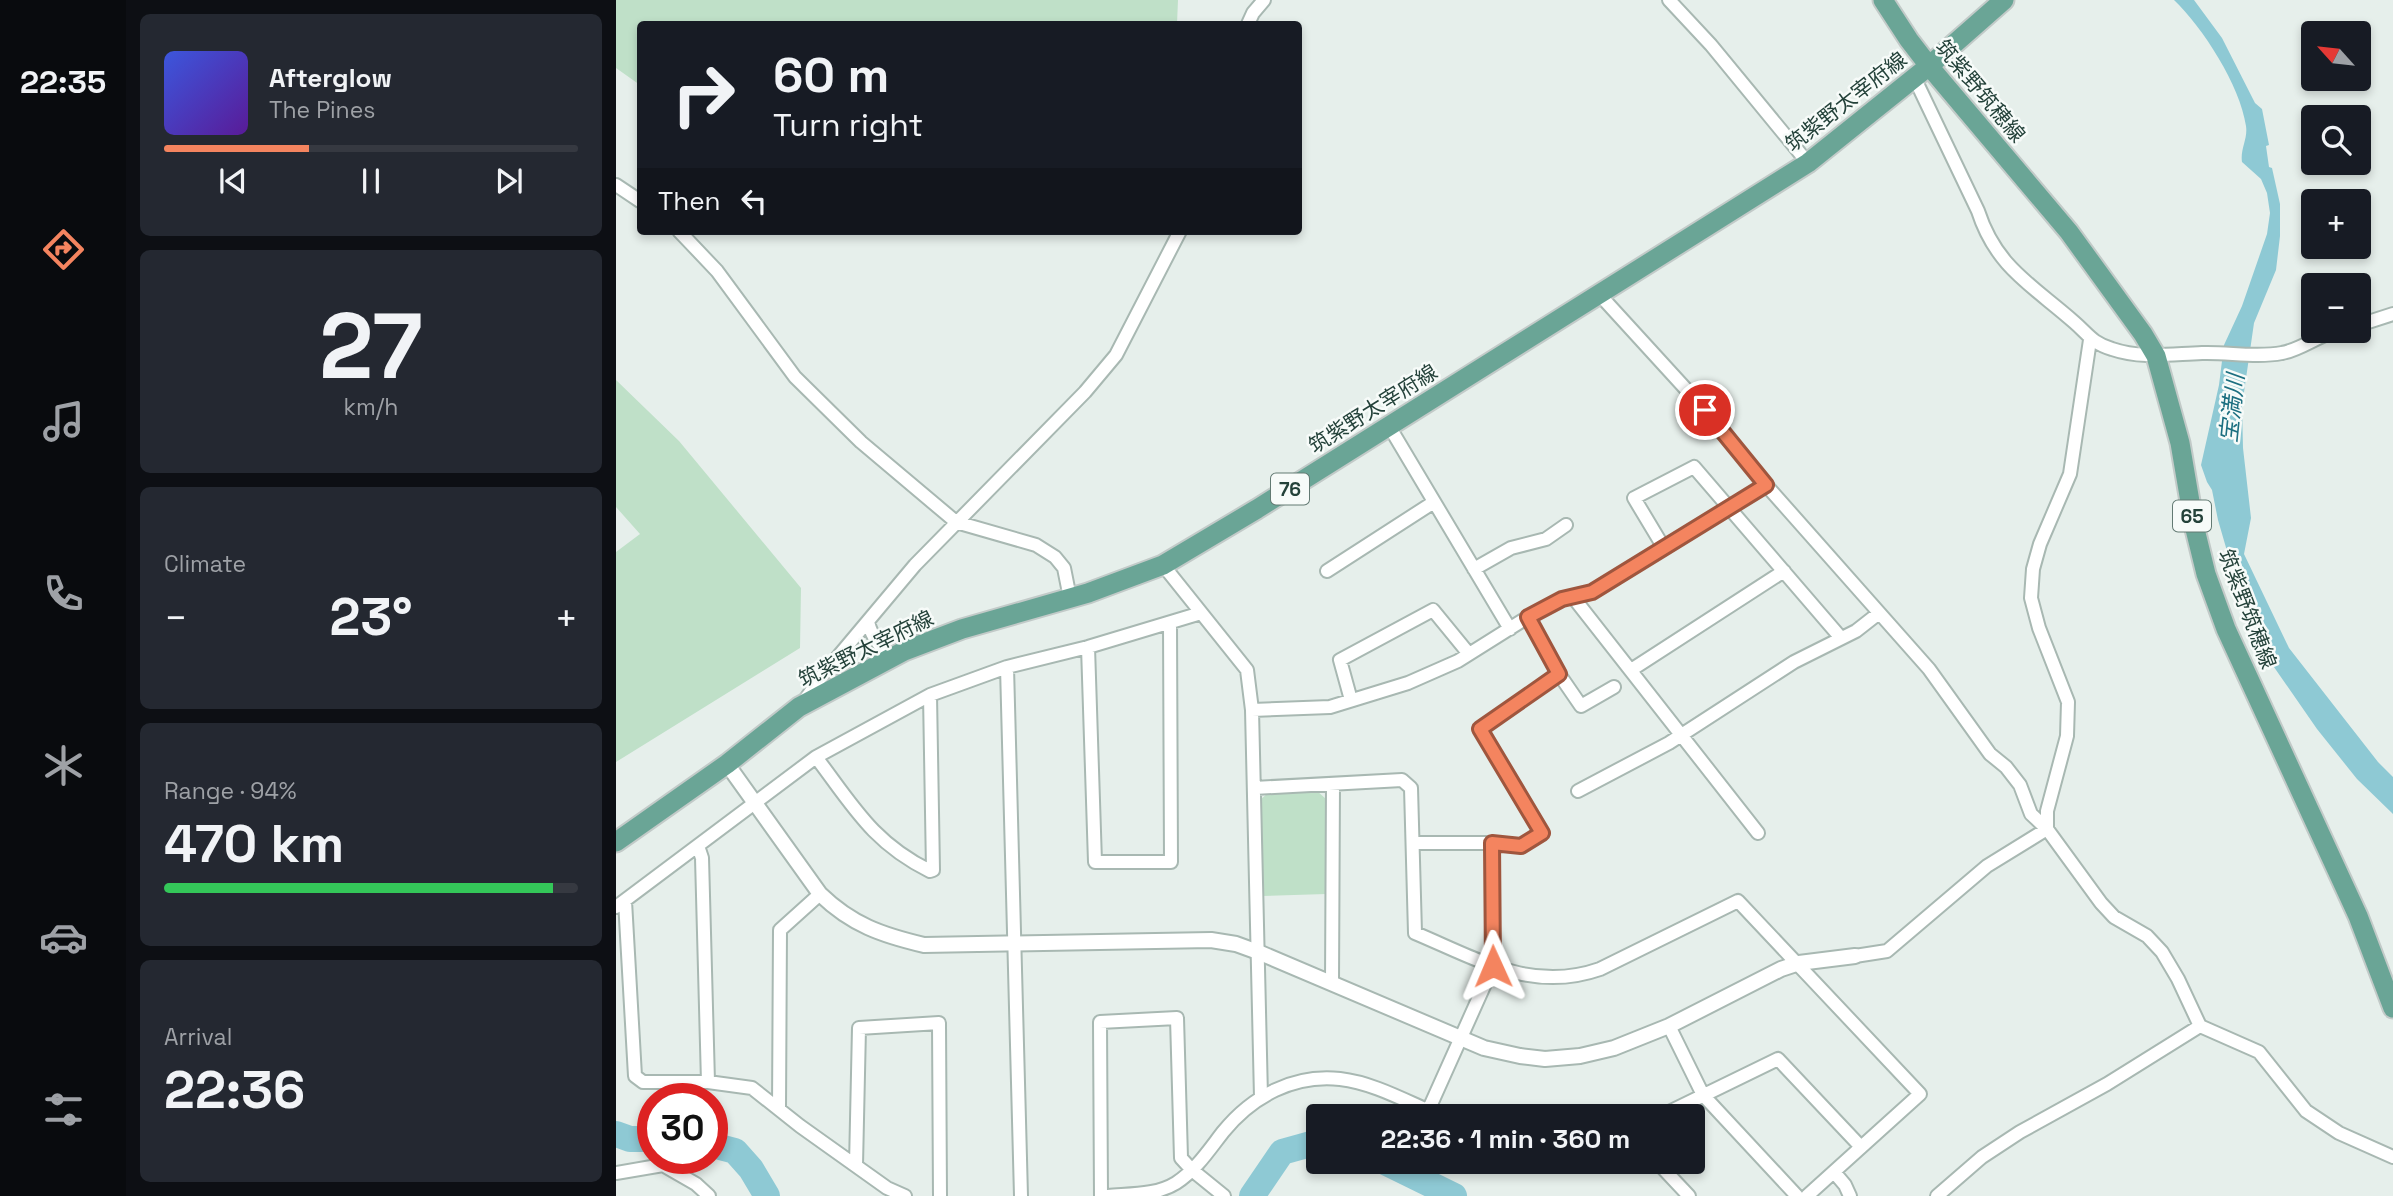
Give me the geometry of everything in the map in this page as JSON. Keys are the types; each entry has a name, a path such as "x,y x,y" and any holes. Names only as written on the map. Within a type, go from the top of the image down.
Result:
{"main road":[{"name":"筑紫野筑穂線","path":"1883,0 1909,40 1922,72 2069,232 2156,356 2180,443 2194,525 2206,574 2226,629 2358,916 2393,1008"},
{"name":"筑紫野太宰府線","path":"616,842 727,764 799,707 894,657 962,629 1070,598 1163,565 1258,509 1808,163 1922,72 2004,0"}],"street":[{"path":"1249,21 1265,0"},
{"path":"1669,0 1711,45 1808,163"},
{"path":"1922,72 1985,233 1999,256 2041,297 2075,323 2090,340 2113,350 2156,356 2202,352 2283,353 2307,343"},
{"path":"616,185 637,199"},
{"path":"683,235 717,271 795,377 861,442 956,522 1036,545 1055,557 1064,568 1070,598"},
{"path":"799,707 915,565 1086,392 1116,355 1178,235"},
{"path":"1599,294 1705,410 1766,485 1929,669 1990,754 2006,767 2020,785 2031,814 2047,829 2101,903 2114,916 2147,936 2162,952 2200,1026 2259,1052 2306,1111 2339,1133 2393,1157"},
{"path":"2371,321 2393,314"},
{"path":"2047,829 2046,811 2069,720 2068,702 2039,628 2031,598 2033,569 2040,544 2070,474 2090,340"},
{"path":"1388,426 1510,629"},
{"path":"1664,548 1634,498 1694,467 1841,638"},
{"path":"1252,710 1330,707 1408,682 1458,661 1562,599 1592,592 1766,485"},
{"path":"1327,571 1434,502"},
{"path":"1474,569 1510,548 1546,539 1566,525"},
{"path":"1163,565 1247,670 1252,710 1261,1097"},
{"path":"1631,670 1784,571"},
{"path":"1573,597 1758,833"},
{"path":"1351,700 1340,660 1433,610 1469,654"},
{"path":"1578,792 1681,734 1794,662 1856,631 1879,612"},
{"path":"905,1196 887,1188 752,1088 708,1082 643,1082 635,1076 620,904 816,757 930,695 1007,667 1088,647 1201,613"},
{"path":"1528,617 1559,674 1581,706 1614,687"},
{"path":"868,622 880,646 894,657"},
{"path":"1088,647 1095,862 1171,862 1170,623"},
{"path":"1007,667 1021,1196"},
{"path":"1413,843 1492,843 1521,846 1542,833 1480,729 1559,674"},
{"path":"816,757 869,828 906,859 933,870 930,695"},
{"path":"727,764 753,804 820,894 835,909 860,925 891,937 924,945 1211,940 1236,944 1484,1048 1545,1059 1614,1048 1669,1026 1781,969 1799,963 1888,951 1987,866 2047,829"},
{"path":"1254,788 1402,780 1411,788 1415,933 1507,972 1544,978 1579,976 1600,969 1738,901 1920,1094 1807,1196"},
{"path":"1332,982 1333,784"},
{"path":"1439,1104 1462,1038 1493,966 1492,843"},
{"path":"698,846 702,858 708,1082"},
{"path":"779,1109 780,930 820,894"},
{"path":"1101,1196 1100,1022 1177,1018 1181,1158 1224,1196"},
{"path":"856,1165 859,1028 939,1023 940,1196"},
{"path":"1669,1026 1703,1095 1797,1196"},
{"path":"1937,1196 1982,1157 2020,1132 2107,1084 2200,1026"},
{"path":"1685,1104 1778,1059 1861,1147"},
{"path":"1108,1196 1150,1193 1175,1184 1202,1160 1225,1129 1261,1097 1278,1087 1309,1080 1338,1079 1360,1083 1411,1104"},
{"path":"616,1173 663,1165 696,1184 709,1196"},
{"path":"1834,1172 1850,1196"},
{"path":"1668,1174 1689,1196"}],"green space":[{"path":"616,0 1178,0 1177,21 637,21 637,83 616,68"},
{"path":"616,380 679,441 801,588 800,648 616,762 616,552 640,534 616,507"},
{"path":"1317,791 1326,799 1326,894 1261,896 1260,800 1268,793"}],"water":[{"name":"宝満川","path":"2174,0 2194,0 2222,38 2255,103 2262,109 2269,145 2266,146 2269,167 2272,168 2280,204 2276,270 2254,323 2242,406 2243,448 2251,518 2244,554 2289,648 2378,762 2393,777 2393,814 2357,779 2317,729 2267,657 2227,551 2212,490 2201,465 2219,385 2224,345 2242,306 2267,234 2270,213 2267,193 2261,179 2242,162 2246,126 2228,75 2208,41"}],"waterway":[{"path":"616,1134 637,1139"},
{"path":"1252,1196 1282,1152 1306,1145"},
{"path":"728,1149 735,1151 751,1169 767,1196"},
{"path":"1409,1174 1454,1196"}],"route":[{"path":"1493,966 1492,843 1521,846 1542,833 1480,729 1559,674 1528,617 1562,599 1592,592 1766,485 1705,410"}]}
